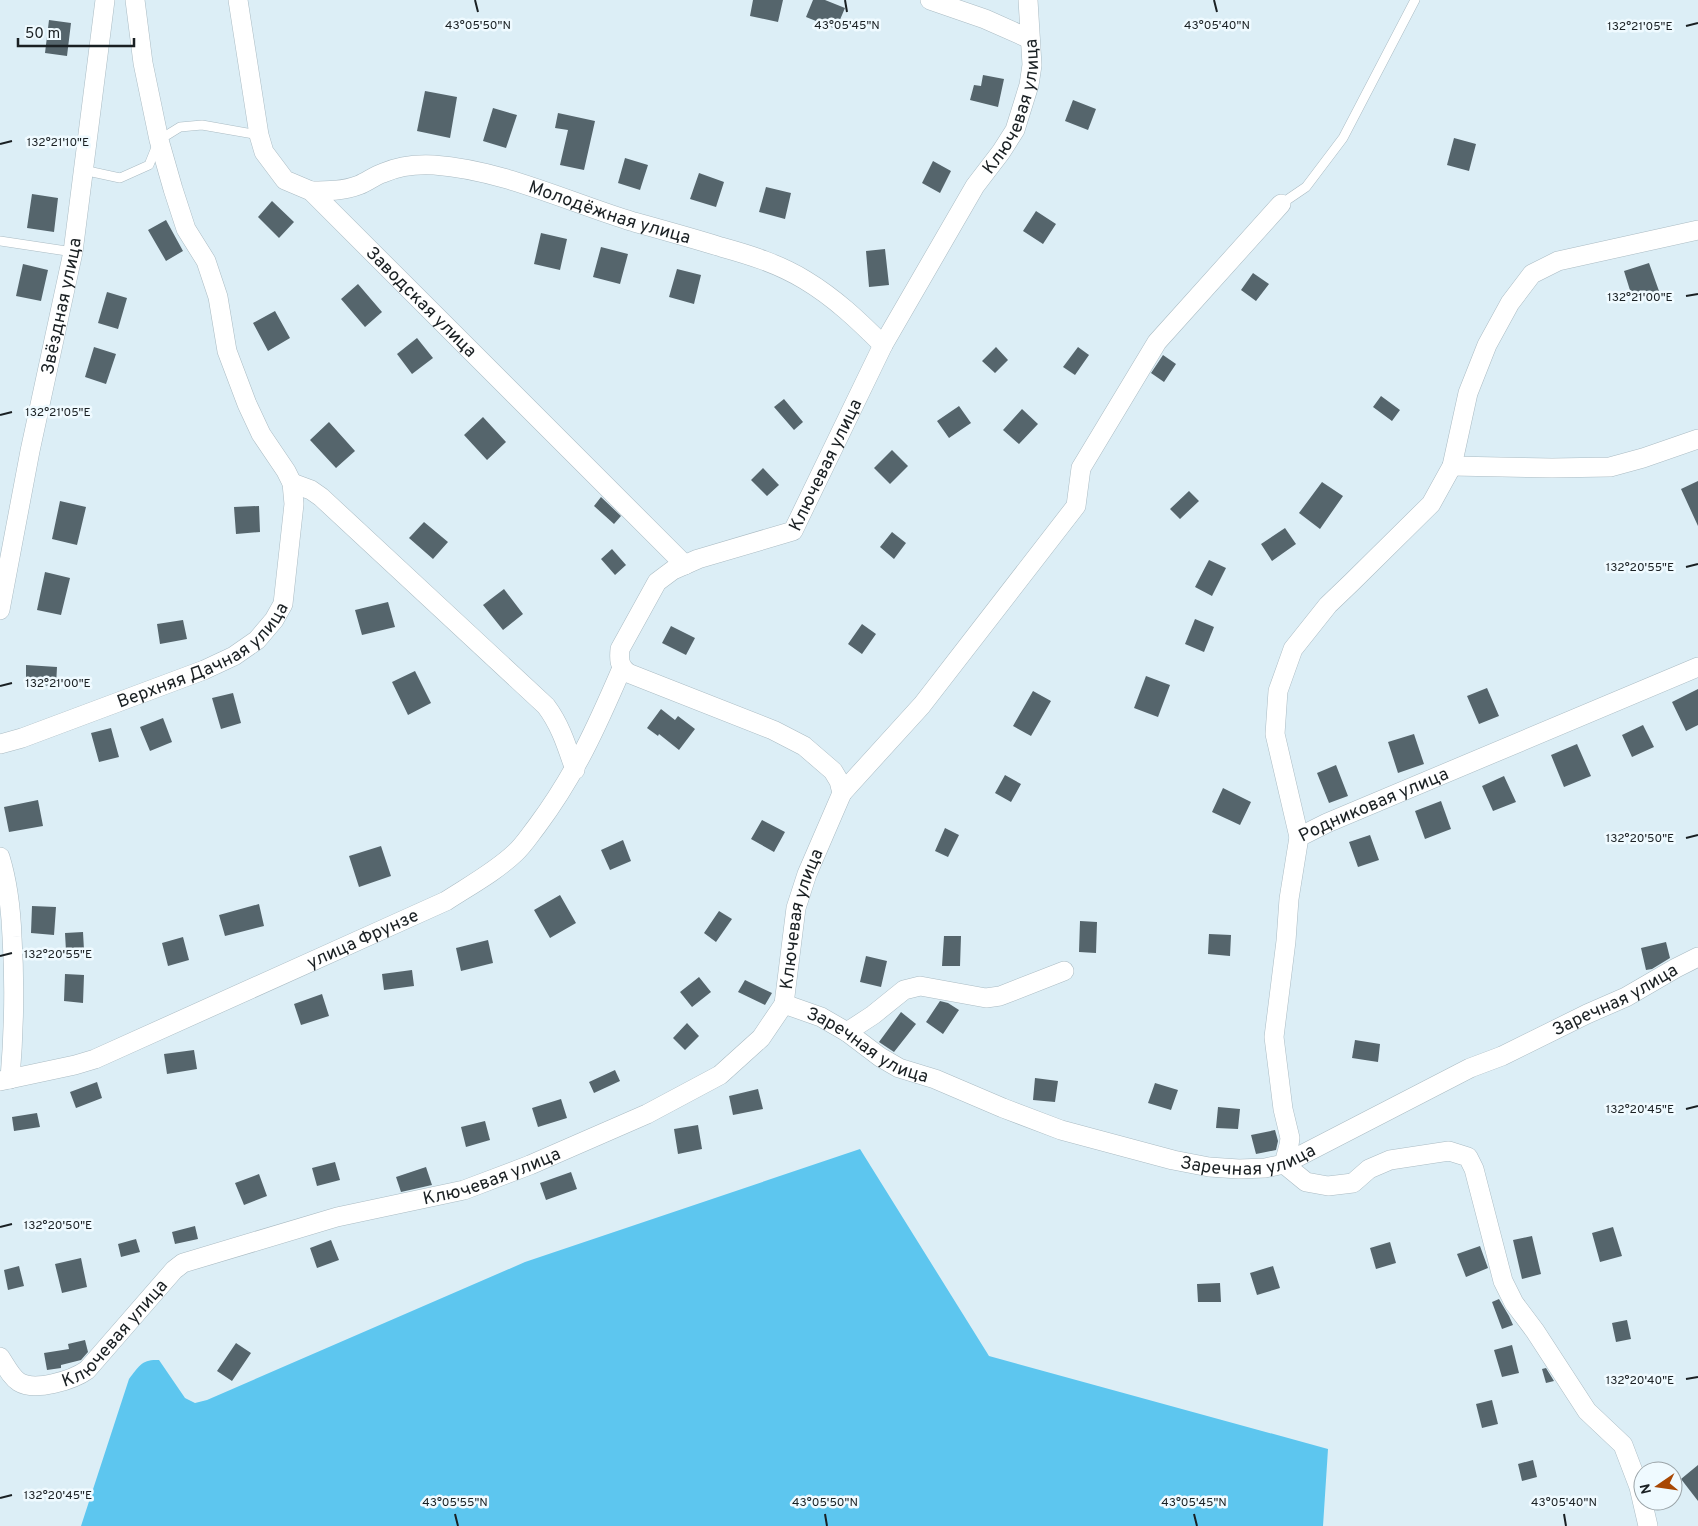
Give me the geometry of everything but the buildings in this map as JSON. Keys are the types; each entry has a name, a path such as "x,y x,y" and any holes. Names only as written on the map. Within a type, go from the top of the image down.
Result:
{"street":[{"name":"Звёздная улица","path":"0,610 30,451 73,252 104,0"},
{"name":"Верхняя Дачная улица","path":"0,744 22,738 204,670 234,656 257,640 274,620 283,604 294,504 292,483 261,434 247,404 227,351 218,297 206,261 186,229 159,140 143,63 135,0"},
{"name":"Заводская улица","path":"238,0 264,152 285,180 311,191 684,565"},
{"path":"930,0 985,19 1030,39"},
{"name":"Ключевая улица","path":"622,668 619,660 620,649 658,582 673,570 684,565 793,531 883,345 975,186 1015,130 1032,65 1028,0"},
{"name":"Молодёжная улица","path":"311,191 333,191 358,186 382,173 407,165 465,168 510,180 632,221 762,259 784,268 831,297 856,318 883,345"},
{"name":"Ключевая улица","path":"0,1357 14,1378 22,1384 51,1384 78,1376 87,1370 182,1263 337,1217 464,1190 539,1161 647,1114 720,1075 761,1038 784,1004 796,908 806,874 842,793 922,705 1076,506 1081,468 1157,342 1281,204"},
{"path":"1299,837 1275,734 1278,691 1293,649 1328,605 1431,504 1452,466 1468,393 1487,345 1510,303 1532,274 1558,261 1698,230"},
{"path":"1452,466 1610,467 1698,439"},
{"path":"292,483 311,490 321,497 546,706 563,734 574,770"},
{"name":"Родниковая улица","path":"1284,1164 1290,1138 1283,1109 1274,1037 1289,900 1299,837 1336,819 1698,666"},
{"path":"622,668 628,673 773,730 804,746 833,771 839,781 842,793"},
{"name":"улица Фрунзе","path":"5,1080 95,1059 446,901 492,872 516,852 543,818 574,770 592,737 622,668"},
{"path":"0,857 5,871 11,912 14,971 14,1038 5,1080"},
{"name":"Заречная улица","path":"784,1004 821,1017 847,1032 880,1057 899,1068 935,1079 1061,1130 1173,1160 1209,1167 1265,1168 1284,1164 1470,1068 1502,1056 1626,997 1698,957"},
{"path":"847,1032 873,1015 904,990 920,986 986,998 1000,996 1064,971"},
{"path":"1284,1164 1306,1182 1328,1186 1353,1183 1369,1169 1390,1160 1449,1151 1468,1157 1474,1169 1503,1281 1514,1303 1535,1331 1587,1411 1623,1445 1639,1487 1648,1526"}],"lane":[{"path":"1281,204 1306,187 1344,138 1415,0"},
{"path":"84,170 120,178 149,165 159,140 180,127 202,125 260,135"},
{"path":"0,240 73,252"}],"shaded area":[{"path":"860,1149 989,1356 1328,1449 1323,1526 81,1526 129,1379 138,1367 145,1362 159,1360 185,1398 195,1403 207,1400 525,1262"}]}
